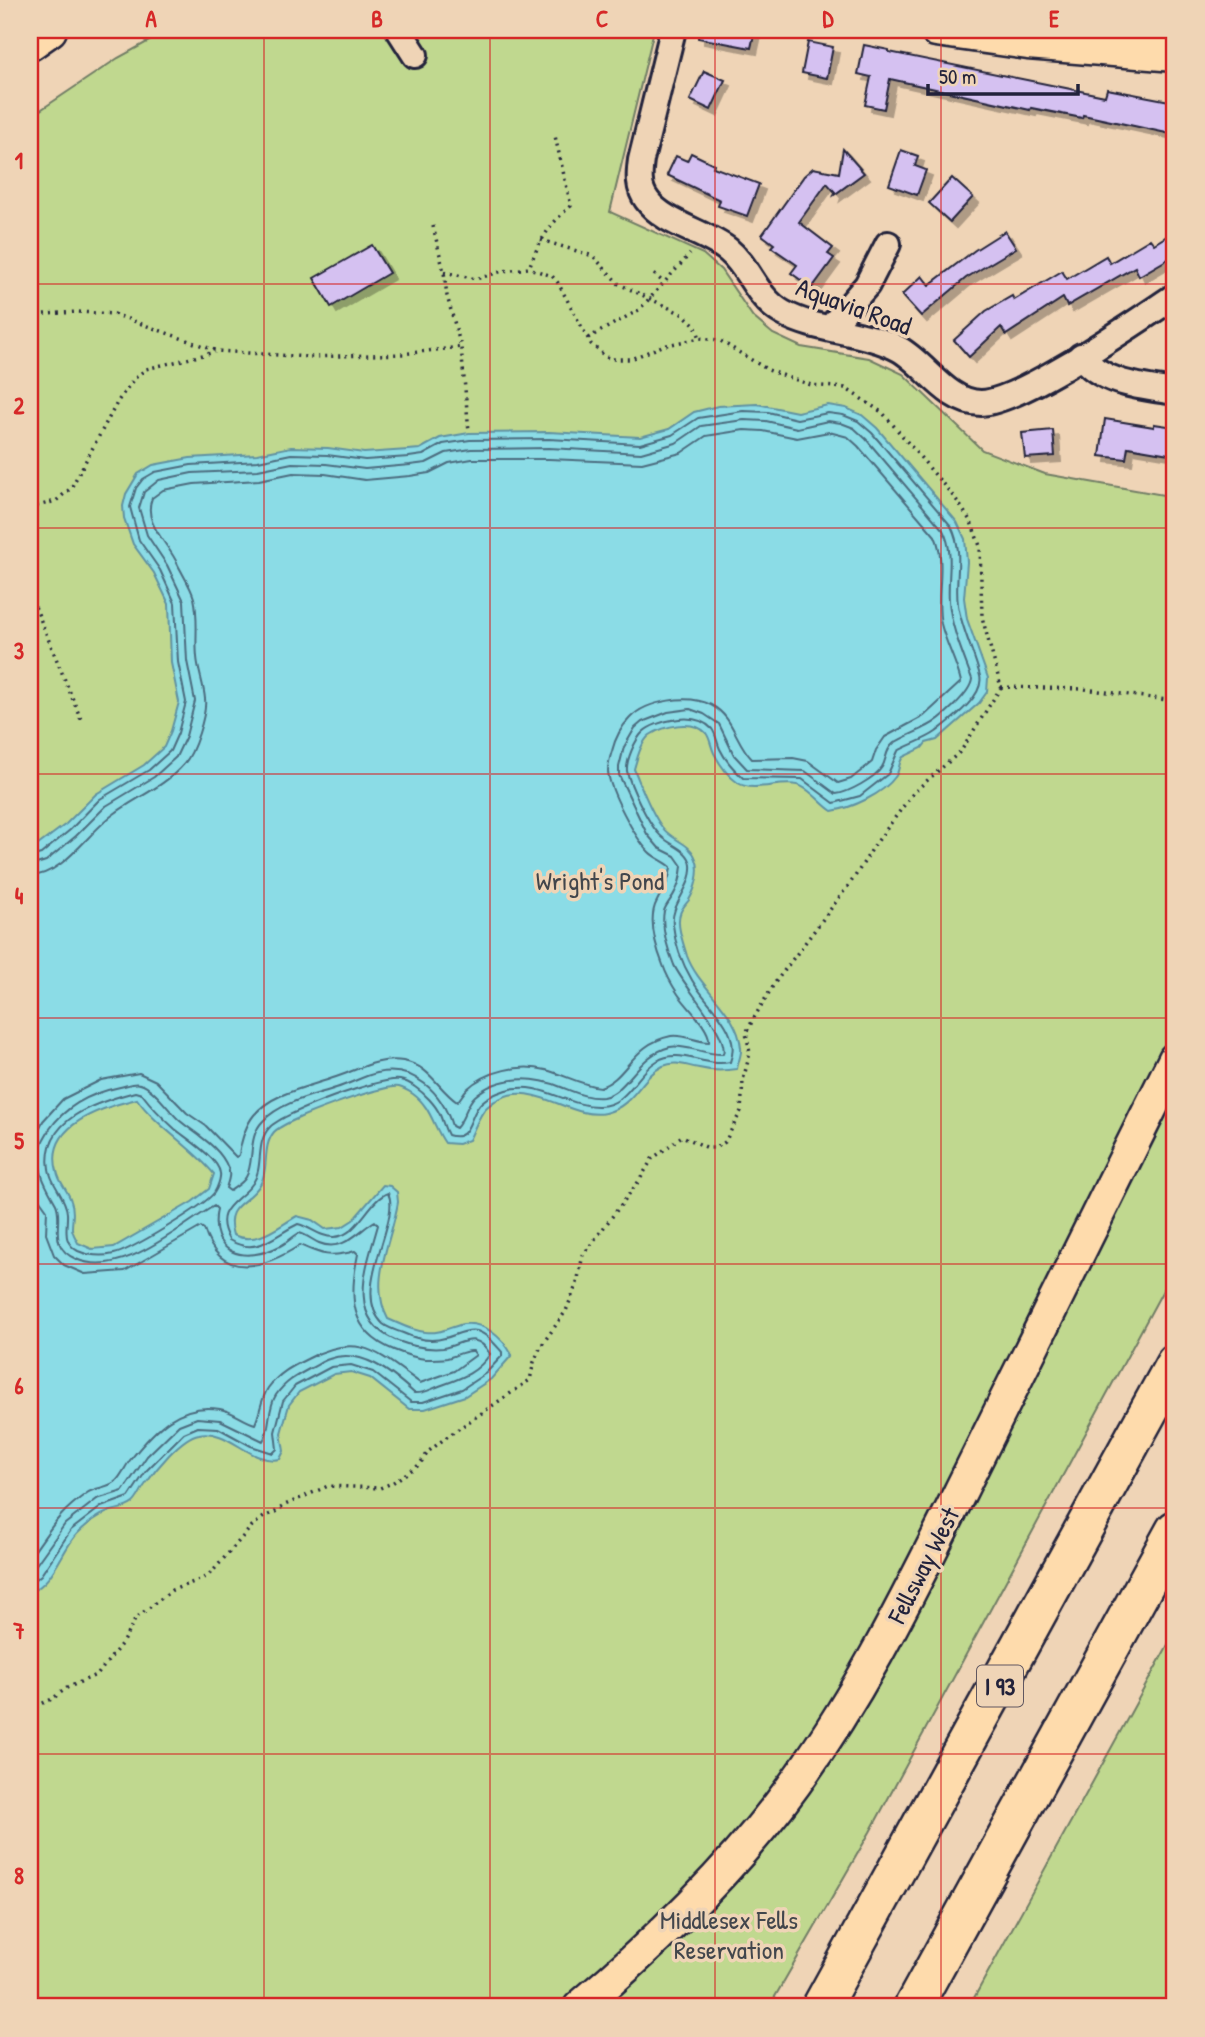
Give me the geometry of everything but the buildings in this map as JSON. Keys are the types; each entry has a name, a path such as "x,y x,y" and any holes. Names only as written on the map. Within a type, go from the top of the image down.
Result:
{"highway":[{"name":"I 93","path":"821,2007 1175,1363"},
{"path":"914,2007 1175,1530"}],"main road":[{"path":"30,44 50,30"},
{"path":"936,30 1028,43 1175,54"},
{"name":"Fellsway West","path":"580,2007 629,1965 719,1877 778,1805 837,1723 893,1625 1175,1059"}],"street":[{"path":"399,30 415,55"},
{"name":"Aquavia Road","path":"673,30 640,160 640,184 646,199 654,207 729,250 770,304 792,317 872,339 900,350 950,391 968,401 979,403 1010,396 1081,356 1175,296"},
{"path":"830,328 867,285 888,244"},
{"path":"1081,356 1100,373 1122,382 1175,392"}],"path":[{"path":"529,268 541,240 557,218 571,206 555,136"},
{"path":"433,226 447,296 461,347 470,430"},
{"path":"588,338 639,310 707,237"},
{"path":"541,240 593,256 619,284 684,316 695,325 700,338"},
{"path":"30,1709 98,1674 122,1643 136,1618 172,1590 202,1579 212,1572 252,1526 264,1517 328,1486 380,1489 392,1483 419,1465 429,1451 448,1436 530,1380 541,1346 566,1311 577,1283 583,1255 593,1239 633,1191 652,1158 673,1141 682,1136 708,1148 715,1148 724,1142 741,1111 743,1080 750,1053 747,1032 774,984 849,887 874,846 914,792 961,751 1002,687 982,617 981,546 971,522 958,502 874,405 845,388 798,382 758,365 719,340 700,338 662,346 631,359 612,359 595,349 552,276 529,268 503,271 476,279 444,272"},
{"path":"654,274 663,282"},
{"path":"30,315 77,312 114,314 217,351 309,357 402,354 461,347"},
{"path":"30,508 56,501 71,488 118,401 133,380 146,369 217,351"},
{"path":"30,594 82,722"},
{"path":"1002,687 1084,689 1175,701"}],"green space":[{"name":"Wright's Pond","path":"169,30 654,30 610,212 703,254 721,270 753,317 773,334 801,347 869,358 903,374 982,450 1045,474 1175,497 1175,1268 870,1832 769,2007 30,2007 30,117 118,58"},
{"path":"1175,1632 1175,2007 969,2007"}],"water":[{"name":"Wright's Pond","path":"757,404 797,412 828,405 846,408 862,415 877,428 957,522 965,539 967,562 964,598 967,619 988,678 987,692 979,703 937,740 926,743 922,748 903,757 897,775 883,789 849,807 832,811 806,789 797,785 751,787 738,783 721,765 706,733 694,726 678,725 650,735 642,746 634,769 650,807 662,827 690,849 696,859 697,880 681,912 680,929 693,968 726,1011 738,1035 741,1050 737,1069 713,1070 668,1064 648,1077 623,1104 605,1113 591,1114 532,1095 502,1097 484,1110 469,1140 458,1144 445,1143 424,1105 413,1094 399,1087 375,1091 335,1104 282,1126 270,1138 261,1183 231,1216 233,1235 242,1238 259,1237 297,1216 312,1220 325,1229 342,1227 353,1220 383,1185 390,1186 397,1192 398,1202 383,1261 380,1290 388,1319 425,1332 440,1331 463,1324 478,1325 498,1337 512,1355 491,1379 465,1396 425,1409 409,1409 370,1378 351,1372 334,1374 299,1392 289,1405 281,1433 284,1451 280,1459 259,1457 220,1436 192,1436 162,1463 133,1503 104,1514 80,1531 45,1582 30,1592 30,851 66,824 96,794 144,765 164,747 179,702 171,663 169,604 154,573 133,544 124,518 126,494 138,474 153,465 190,458 257,454 291,447 364,453 420,449 440,438 469,433 549,432 640,437 669,429 694,412 718,406","holes":["137,1099 214,1174 209,1189 192,1202 114,1247 92,1249 78,1243 72,1230 72,1205 57,1171 55,1155 59,1141 80,1120 109,1107"]}],"park label":[{"name":"Middlesex Fells Reservation","path":"729,1934"}]}
